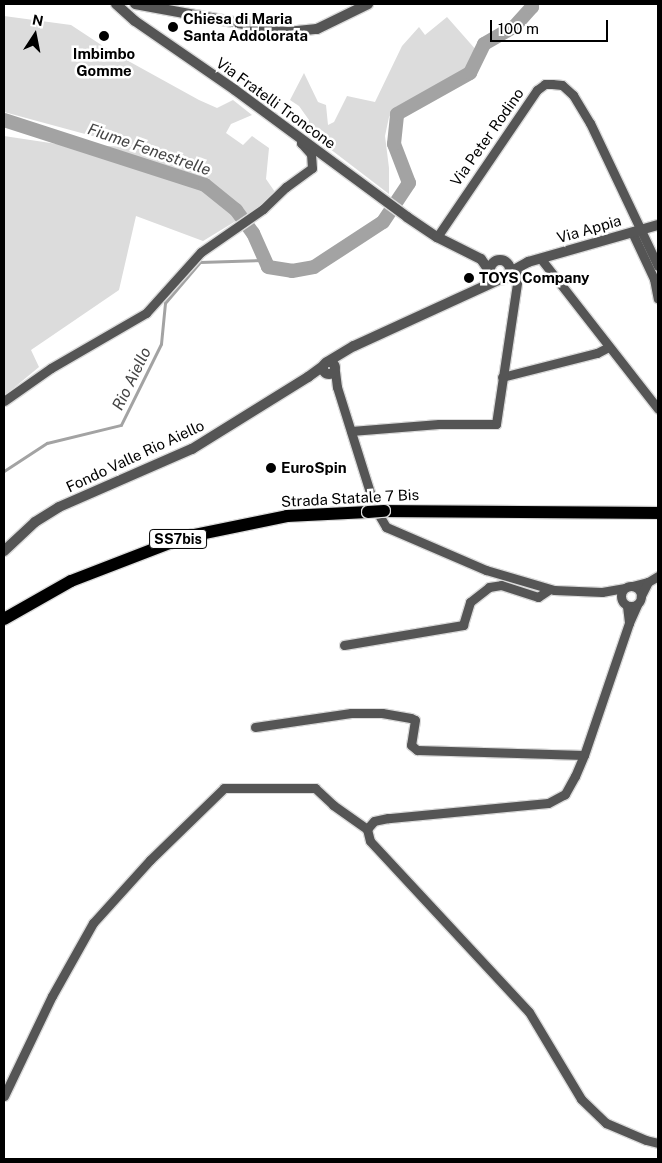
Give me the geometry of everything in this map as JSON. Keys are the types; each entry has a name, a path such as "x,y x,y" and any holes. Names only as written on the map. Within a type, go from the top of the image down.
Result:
{"main road":[{"name":"Strada Statale 7 Bis","path":"4,619 71,581 185,537 287,516 328,512 376,511 658,514"}],"street":[{"name":"Via Fratelli Troncone","path":"116,4 135,20 437,237"},
{"path":"135,4 266,29 305,31 326,25 368,4"},
{"path":"192,15 194,4"},
{"name":"Via Peter Rodino","path":"437,237 537,90 545,84 562,85 572,95 590,123 636,231"},
{"path":"4,401 51,368 146,313 201,252 240,226 286,186 312,168 311,154 301,143 302,140"},
{"name":"Via Appia","path":"493,276 507,278 507,266 541,259 658,225"},
{"path":"636,231 658,266"},
{"path":"636,231 657,282 658,299"},
{"path":"351,431 439,424 496,424 518,277 507,266 481,259 437,237"},
{"path":"481,259 493,276"},
{"path":"541,259 658,409"},
{"path":"507,266 491,266 493,276 486,286 342,352 329,368 337,387 376,511 386,527 478,566 550,589 602,592 648,582 658,576"},
{"path":"502,377 597,353 609,346"},
{"name":"Fondo Valle Rio Aiello","path":"4,551 36,522 60,507 192,449 308,377 329,368"},
{"path":"368,829 374,821 388,818 548,803 564,794 575,776 584,755 629,623 648,582"},
{"path":"344,645 463,625 470,602 489,587 501,585 538,597 550,589"},
{"path":"628,587 639,590 639,600"},
{"path":"628,587 621,594 629,623"},
{"path":"602,592 624,603 639,600"},
{"path":"255,727 352,713 382,713 414,720 411,745 416,750 584,755"},
{"path":"4,1096 52,996 93,923 150,860 224,788 315,788 333,805 368,829 370,841 529,1012 581,1099 606,1123 646,1140 658,1143"}],"shaded area":[{"path":"4,16 71,25 112,52 199,100 217,108 233,100 252,115 231,124 226,133 243,145 252,136 269,148 266,179 275,192 259,207 203,241 136,216 119,290 31,350 39,367 4,396 4,136 57,144 133,147 4,112"},
{"path":"447,17 477,51 460,76 396,107 389,117 385,136 389,168 389,194 321,142 308,128 309,120 299,106 290,100 304,73 318,102 326,105 328,125 334,122 347,96 375,102 402,46 419,27 425,35"}],"waterway":[{"name":"Fiume Fenestrelle","path":"4,120 205,185 236,210 253,233 268,267 292,271 314,267 383,222 409,183 394,144 397,114 470,73 484,44 514,27 532,7 532,4"},
{"name":"Rio Aiello","path":"4,471 47,443 121,425 161,344 165,303 200,262 264,260"}],"place":[{"name":"Chiesa di Maria Santa Addolorata","path":"173,27"},
{"name":"Imbimbo Gomme","path":"104,36"},
{"name":"TOYS Company","path":"469,278"},
{"name":"EuroSpin","path":"271,468"}]}
